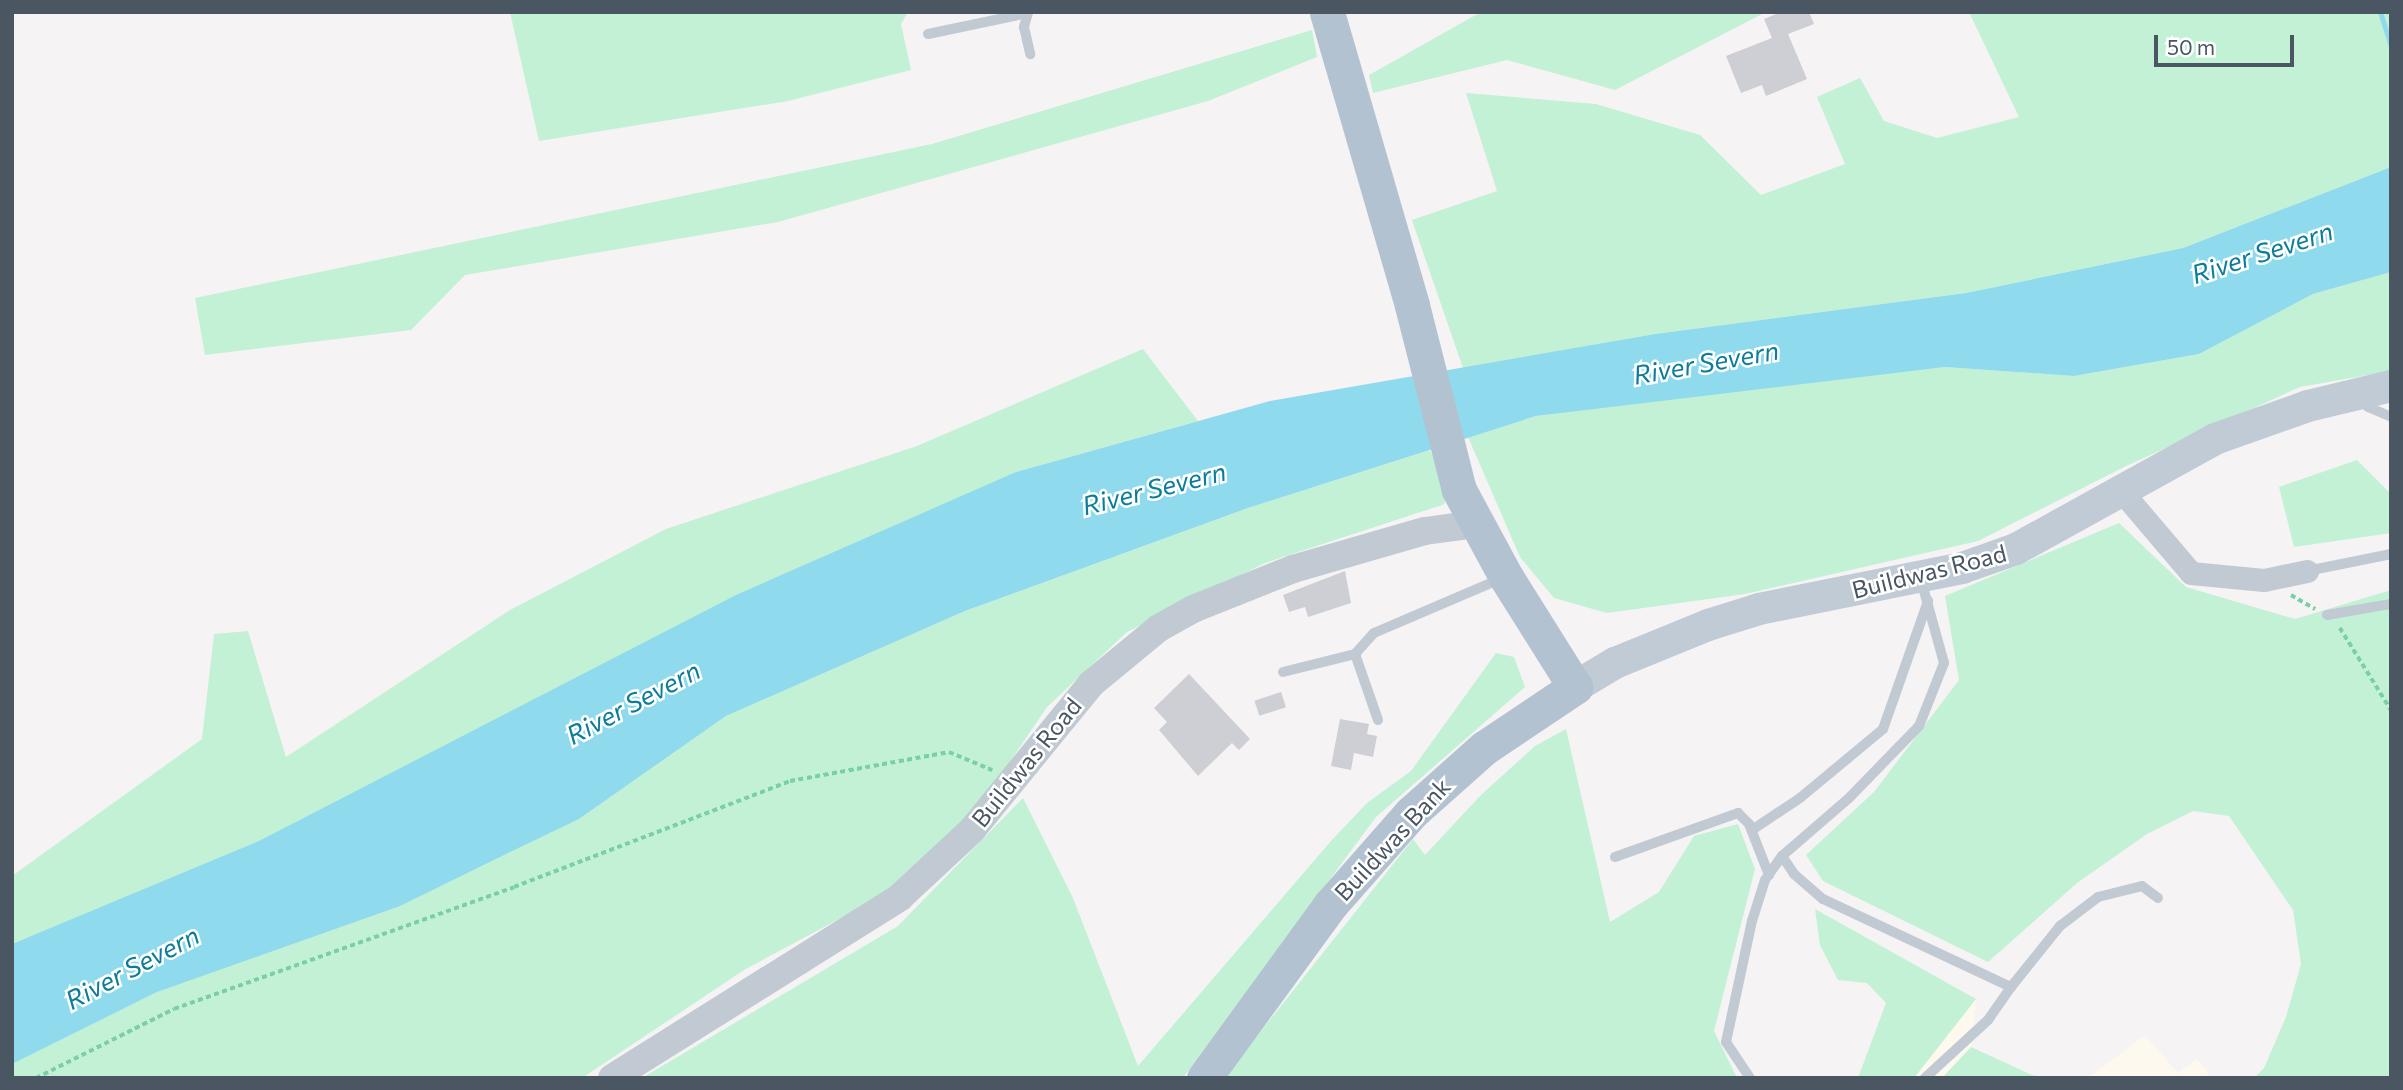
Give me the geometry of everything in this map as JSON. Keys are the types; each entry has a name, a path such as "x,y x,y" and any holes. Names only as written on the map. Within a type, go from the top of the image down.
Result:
{"main road":[{"path":"1327,12 1400,263 1460,490 1506,577 1575,687"},
{"name":"Buildwas Road","path":"1575,687 1615,663 1707,625 1781,604 1924,589 2016,549 2123,493 2215,439 2308,406 2376,389"},
{"name":"Buildwas Bank","path":"1204,1078 1331,904 1411,813 1484,748 1575,687"}],"street":[{"path":"2123,493 2191,573 2264,580 2307,571"},
{"name":"Buildwas Road","path":"612,1078 900,897 953,849 1011,783 1091,684 1149,636 1193,609 1359,548 1424,531 1476,524"}],"lane":[{"path":"928,34 1028,13 1024,27 1030,54"},
{"path":"2376,389 2368,407 2391,417"},
{"path":"2307,571 2391,554"},
{"path":"1283,671 1355,654 1374,633 1506,577"},
{"path":"1752,830 1800,798 1884,729 1924,589"},
{"path":"1750,1078 1726,1042 1737,979 1769,874 1782,856 1849,798 1919,726 1944,663 1924,589"},
{"path":"2327,615 2391,604"},
{"path":"1355,654 1378,720"},
{"path":"1615,857 1727,814 1745,816 1769,874"},
{"path":"1782,856 1794,874 1823,899 2011,987"},
{"path":"1926,1078 1988,1020 2060,926 2098,897 2142,886 2158,898"}],"path":[{"path":"2264,580 2327,615 2342,630 2391,710"},
{"path":"36,1078 174,1009 514,887 790,780 949,752 984,765 1011,783"}],"shaded area":[{"path":"1976,999 1971,1047 1942,1078 1914,1078"},
{"path":"2145,1035 2178,1073 2197,1059 2212,1078 2088,1078"}],"green space":[{"path":"510,12 908,12 901,24 911,70 788,101 539,141"},
{"path":"1481,12 1766,12 1615,90 1507,60 1373,93 1369,75"},
{"path":"1969,12 2391,12 2391,167 2183,248 1966,293 1655,334 1463,368 1412,220 1497,191 1466,93 1596,104 1700,135 1761,195 1845,164 1817,97 1860,78 1884,121 1937,138 2019,117"},
{"path":"1312,30 1317,57 1208,101 778,222 465,275 411,330 205,355 195,298 932,144"},
{"path":"2391,272 2391,371 2300,387 2126,466 1978,541 1745,594 1607,613 1554,598 1520,557 1468,437 1536,416 1761,387 1945,367 2074,376 2199,354 2313,294"},
{"path":"1143,349 1198,421 1016,472 259,842 12,944 12,876 202,739 214,634 248,631 286,757 510,610 666,529 917,446"},
{"path":"1430,450 1439,467 1445,504 1265,563 1127,632 1047,707 1001,775 945,841 882,896 744,970 582,1078 12,1078 12,1064 157,992 579,819 726,716 965,611 1248,508"},
{"path":"2357,460 2391,494 2391,533 2294,547 2279,487"},
{"path":"2119,523 2186,587 2295,619 2391,590 2391,1078 2254,1078 2264,1068 2286,1017 2301,964 2293,910 2229,816 2193,811 2147,834 2077,883 1988,962 1823,881 1806,855 1874,792 1959,680 1945,596"},
{"path":"1496,653 1514,657 1525,687 1376,817 1183,1078 642,1078 898,926 1023,798 1073,898 1138,1066 1331,841 1367,803 1411,771"},
{"path":"1566,729 1610,922 1659,892 1694,836 1738,824 1755,869 1714,1031 1737,1078 1224,1078 1413,839 1425,855 1481,795 1535,746"},
{"path":"1815,909 1976,999 1914,1078 1858,1078 1886,1003 1867,983 1838,980 1820,945"},
{"path":"1971,1047 2032,1075 2047,1078 1942,1078"}],"water":[{"name":"River Severn","path":"2391,167 2391,272 2313,294 2199,354 2074,376 1945,367 1536,416 1248,508 965,611 726,716 579,819 400,906 157,992 12,1064 12,944 259,841 736,595 1016,472 1270,401 1655,334 1966,293 2183,248"}],"building":[{"path":"1781,12 1809,12 1814,24 1788,34 1807,79 1766,96 1762,85 1741,93 1726,56 1772,38 1764,19"},
{"path":"1345,571 1351,603 1308,617 1305,607 1289,612 1283,595"},
{"path":"1189,674 1250,739 1239,750 1232,743 1198,776 1159,730 1167,722 1154,708"},
{"path":"1281,692 1286,707 1259,716 1254,701"},
{"path":"1340,719 1369,724 1367,734 1377,736 1373,757 1354,753 1351,770 1331,766"}],"waterway":[{"path":"2380,12 2391,46"}]}
